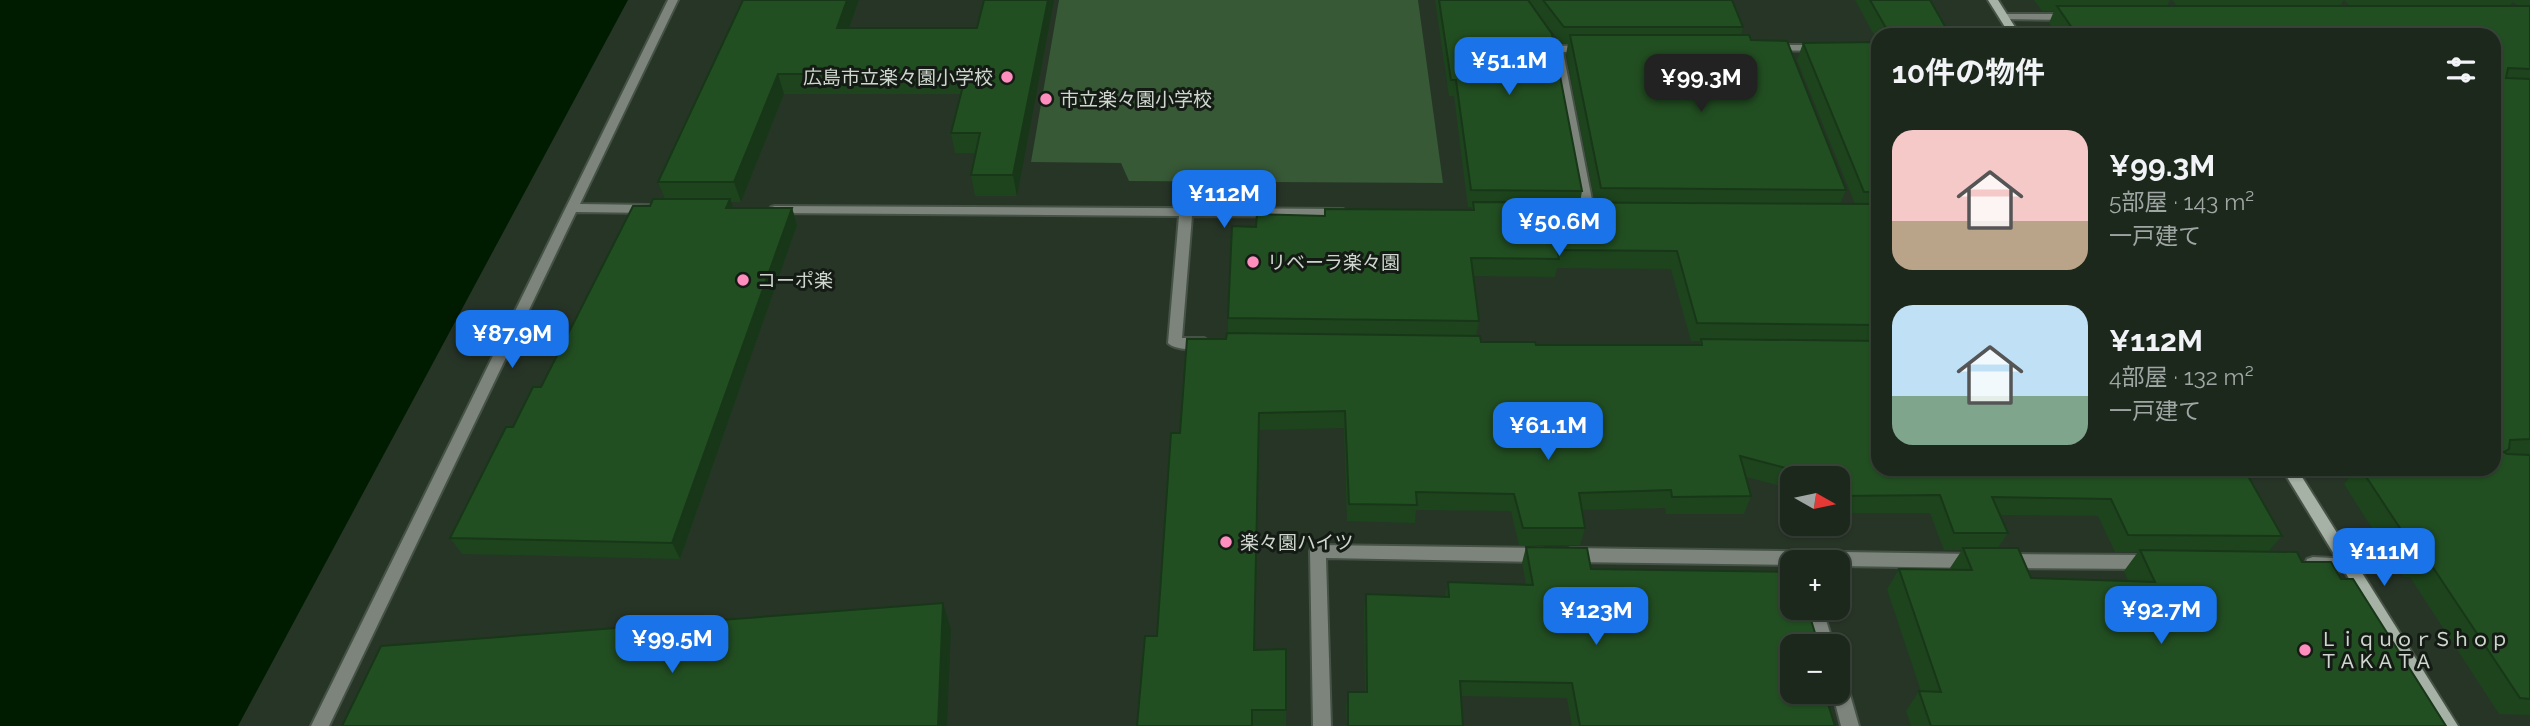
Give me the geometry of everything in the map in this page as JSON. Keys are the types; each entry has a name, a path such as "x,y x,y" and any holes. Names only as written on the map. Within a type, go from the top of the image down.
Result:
{"street":[{"path":"320,726 673,0"},
{"path":"1993,0 2011,28"},
{"path":"2004,17 2084,17"},
{"path":"1542,29 1557,48 1589,215"},
{"path":"1557,48 1597,48"},
{"path":"1757,48 1838,48"},
{"path":"1784,48 1789,61"},
{"path":"570,208 668,209"},
{"path":"766,210 1353,214"},
{"path":"1186,213 1175,343 1216,343"},
{"path":"2293,476 2449,726"},
{"path":"1322,726 1318,551 1780,561"},
{"path":"1850,561 2169,563"},
{"path":"2293,564 2347,564"},
{"path":"1844,704 1850,726"}],"shaded area":[{"path":"0,0 628,0 238,726 0,726"},
{"path":"1059,0 1418,0 1443,183 1129,181 1121,163 1031,162"}],"building":[{"path":"743,0 847,0 837,28 977,28 984,0 1048,0 1013,175 971,175 980,133 951,133 966,74 778,74 734,182 658,182"},
{"path":"1439,0 1528,0 1552,34 1582,191 1471,190 1456,80 1451,80"},
{"path":"1543,0 1732,0 1743,27 1564,27"},
{"path":"1870,0 1930,0 1946,28 1886,28"},
{"path":"2057,6 2530,6 2530,69 2508,68 2506,78 2530,79 2530,439 2510,440 2509,449 2504,452 2530,455 2530,699 2520,698 2428,560 2421,560 2366,476 2501,476 2501,28 2072,28"},
{"path":"1570,35 1749,35 1751,40 1787,41 1846,190 1601,188"},
{"path":"1871,42 1871,192 1864,192 1803,43"},
{"path":"653,199 730,199 726,208 792,208 672,543 450,538 506,427 513,427 533,387 541,387 633,206 650,206"},
{"path":"1473,202 1871,204 1871,325 1697,323 1677,251 1557,250 1559,259 1471,258 1479,321 1228,318 1232,226 1256,227 1257,214 1325,216 1325,209 1474,210"},
{"path":"1227,333 1480,336 1481,342 1535,342 1536,345 1702,345 1701,339 1871,341 1871,476 2248,476 2282,536 2128,535 2111,499 1992,497 2008,533 1954,533 1940,495 1850,496 1850,466 1780,466 1740,456 1751,496 1672,497 1671,490 1579,493 1585,528 1523,528 1514,494 1416,492 1417,505 1349,504 1345,411 1259,413 1254,650 1286,649 1286,710 1252,710 1252,726 1137,726 1145,636 1157,636 1171,433 1180,433 1187,339 1226,339"},
{"path":"1526,547 1587,548 1591,569 1780,572 1780,620 1811,620 1815,634 1780,634 1780,704 1828,704 1835,726 1580,726 1572,683 1460,681 1463,726 1348,726 1348,692 1367,692 1366,594 1449,597 1448,582 1533,585"},
{"path":"1963,548 2018,548 2031,578 2155,582 2140,550 2297,552 2302,562 2331,562 2341,579 2353,579 2446,726 1931,726 1919,691 1941,692 1899,569 1972,570"},
{"path":"943,603 938,726 342,726 381,646"}],"place":[{"name":"広島市立楽々園小学校","path":"1007,77"},
{"name":"市立楽々園小学校","path":"1046,99"},
{"name":"リベーラ楽々園","path":"1253,262"},
{"name":"コーポ楽","path":"743,280"},
{"name":"楽々園ハイツ","path":"1226,542"},
{"name":"ＬｉｑｕｏｒＳｈｏｐ ＴＡＫＡＴＡ","path":"2305,650"}]}
